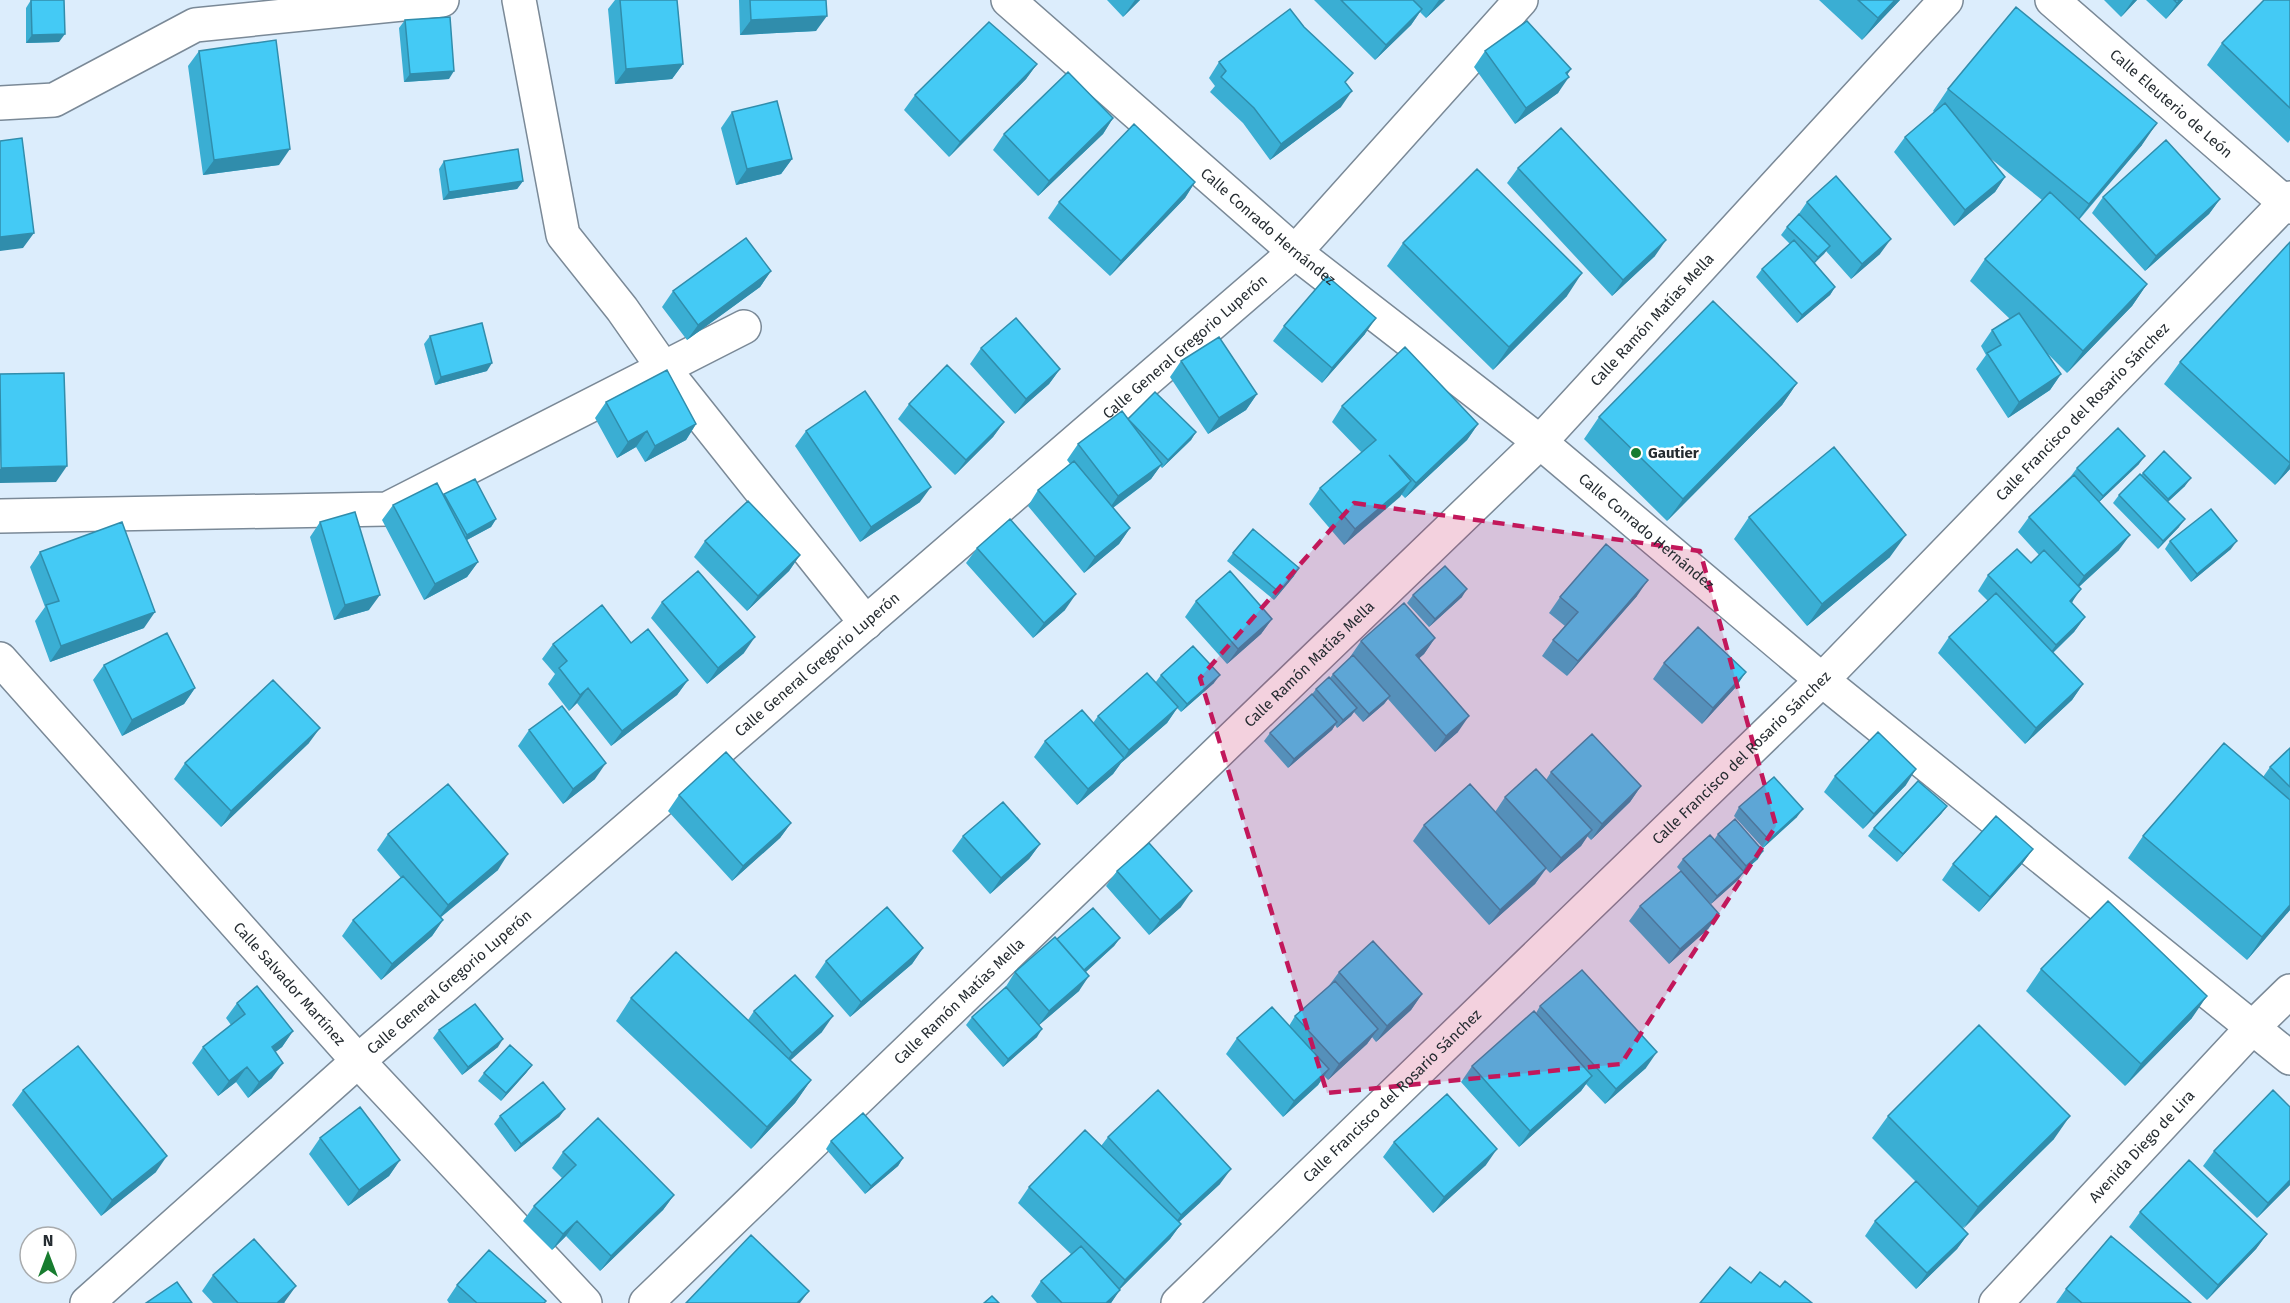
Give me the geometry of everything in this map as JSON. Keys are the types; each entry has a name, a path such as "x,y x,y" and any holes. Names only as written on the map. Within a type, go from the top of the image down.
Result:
{"street":[{"path":"0,103 54,99 195,26 441,0"},
{"path":"519,0 563,235 622,309 664,369 866,623"},
{"name":"Calle Conrado Hernández","path":"1008,0 1295,252 1540,442 1822,680 2290,1058"},
{"name":"Calle General Gregorio Luperón","path":"87,1303 358,1061 1295,252 1521,0"},
{"name":"Calle Ramón Matías Mella","path":"646,1303 1540,442 1946,0"},
{"name":"Calle Eleuterio de León","path":"2052,0 2288,202"},
{"name":"Calle Francisco del Rosario Sánchez","path":"1178,1303 1822,680 2288,202"},
{"path":"0,516 387,509 744,327"},
{"name":"Calle Salvador Martínez","path":"0,659 358,1061 585,1303"},
{"name":"Avenida Diego de Lira","path":"1996,1303 2253,1027 2290,991"}],"highlighted area":[{"path":"1354,503 1700,551 1776,826 1621,1064 1327,1093 1200,678"}],"building":[{"path":"31,0 64,0 65,34 32,35"},
{"path":"620,0 677,0 683,64 626,69"},
{"path":"750,0 826,0 827,16 751,20"},
{"path":"1341,0 1413,0 1422,9 1386,45"},
{"path":"1858,0 1895,0 1878,18"},
{"path":"2264,0 2290,0 2290,108 2222,43"},
{"path":"2016,7 2157,123 2089,204 1948,89"},
{"path":"1290,9 1304,27 1353,73 1345,82 1352,91 1281,144 1254,108 1221,77 1226,71 1219,62"},
{"path":"450,17 454,71 410,74 405,20"},
{"path":"1527,21 1571,69 1566,73 1569,77 1526,108 1485,51"},
{"path":"989,22 1037,64 960,142 915,95"},
{"path":"276,40 290,149 214,160 199,51"},
{"path":"1068,72 1113,118 1049,181 1004,134"},
{"path":"777,101 792,159 747,169 732,112"},
{"path":"1945,103 2005,177 1965,210 1905,137"},
{"path":"1134,124 1195,182 1121,261 1059,202"},
{"path":"1561,128 1666,240 1623,280 1518,168"},
{"path":"22,138 34,233 0,237 0,141"},
{"path":"2166,140 2220,199 2156,256 2103,197"},
{"path":"518,149 523,181 449,192 444,161"},
{"path":"1477,169 1582,273 1509,347 1403,243"},
{"path":"1836,176 1891,239 1862,264 1807,202"},
{"path":"2050,192 2147,284 2083,351 1985,259"},
{"path":"1799,214 1830,246 1818,257 1787,227"},
{"path":"746,238 771,271 698,325 673,291"},
{"path":"1794,240 1835,287 1802,315 1762,269"},
{"path":"2290,242 2290,463 2180,362"},
{"path":"1327,276 1376,318 1332,368 1284,326"},
{"path":"1713,301 1797,383 1683,499 1599,417"},
{"path":"2019,313 2061,374 2019,402 1987,353 2001,345 1992,330"},
{"path":"1016,318 1060,369 1026,399 981,348"},
{"path":"482,323 492,363 441,377 430,336"},
{"path":"1219,337 1257,394 1219,418 1181,361"},
{"path":"1405,347 1478,424 1416,483 1389,455 1411,481 1355,529 1320,488 1376,440 1342,406"},
{"path":"947,365 1004,422 966,460 909,404"},
{"path":"667,370 696,424 655,446 647,431 628,442 606,402"},
{"path":"64,373 67,466 1,468 0,374"},
{"path":"865,391 931,487 871,527 806,431"},
{"path":"1155,392 1196,432 1168,460 1128,419"},
{"path":"1122,411 1162,464 1118,496 1078,444"},
{"path":"2118,428 2145,456 2103,496 2077,468"},
{"path":"1834,447 1906,535 1822,604 1749,517"},
{"path":"2164,451 2191,478 2168,499 2143,473"},
{"path":"1074,461 1130,528 1095,557 1038,490"},
{"path":"2140,474 2185,519 2163,541 2119,495"},
{"path":"2074,475 2130,535 2084,576 2029,517"},
{"path":"475,479 496,519 467,535 444,494"},
{"path":"437,483 478,562 435,584 393,505"},
{"path":"748,501 800,555 758,596 705,541"},
{"path":"2211,509 2237,541 2197,574 2170,541"},
{"path":"355,512 380,595 345,605 320,522"},
{"path":"1010,519 1076,594 1044,623 977,548"},
{"path":"122,522 155,612 61,646 46,605 59,601 40,552"},
{"path":"1253,529 1299,568 1279,592 1233,553"},
{"path":"1606,544 1648,580 1578,661 1553,640 1578,612 1560,597"},
{"path":"2017,549 2031,563 2044,550 2081,589 2070,601 2085,617 2056,645 1988,575"},
{"path":"1445,566 1467,589 1435,619 1413,595"},
{"path":"698,571 755,637 718,668 662,602"},
{"path":"1230,571 1272,619 1238,649 1196,601"},
{"path":"1996,593 2083,684 2036,728 1949,637"},
{"path":"1404,603 1435,638 1416,655 1469,716 1446,736 1361,641"},
{"path":"602,605 631,643 648,629 688,680 622,731 588,688 580,695 559,668 567,661 553,644"},
{"path":"1698,627 1746,672 1713,708 1664,663"},
{"path":"167,633 195,688 132,720 104,665"},
{"path":"1193,646 1220,675 1187,704 1161,675"},
{"path":"1353,655 1390,696 1369,714 1333,674"},
{"path":"1147,673 1178,707 1129,750 1098,716"},
{"path":"1329,677 1357,708 1343,720 1316,689"},
{"path":"273,680 320,728 231,811 185,763"},
{"path":"1312,694 1337,722 1294,759 1270,733"},
{"path":"562,706 606,763 573,789 529,730"},
{"path":"1082,710 1124,758 1088,789 1045,741"},
{"path":"1878,732 1916,769 1874,814 1835,776"},
{"path":"1592,734 1641,786 1602,824 1551,772"},
{"path":"2224,743 2290,800 2290,905 2262,937 2143,836"},
{"path":"2290,748 2290,787 2270,767"},
{"path":"726,752 791,823 743,866 679,795"},
{"path":"1536,769 1592,830 1561,858 1505,797"},
{"path":"1774,777 1803,809 1769,840 1739,807"},
{"path":"1918,781 1947,806 1903,854 1874,828"},
{"path":"448,784 508,854 448,905 388,834"},
{"path":"1470,784 1546,868 1500,910 1424,825"},
{"path":"1003,802 1040,844 1001,878 963,836"},
{"path":"1996,816 2033,849 1990,897 1953,864"},
{"path":"1735,819 1763,851 1746,866 1718,834"},
{"path":"1710,835 1744,872 1717,896 1683,859"},
{"path":"1149,843 1192,891 1160,920 1117,871"},
{"path":"1681,871 1719,914 1680,949 1640,906"},
{"path":"403,876 443,920 392,964 353,920"},
{"path":"2108,901 2207,996 2141,1064 2041,969"},
{"path":"887,907 923,948 861,1002 826,961"},
{"path":"1093,908 1120,938 1084,970 1057,939"},
{"path":"1055,937 1089,976 1049,1011 1015,972"},
{"path":"1373,941 1422,994 1387,1026 1339,972"},
{"path":"676,952 811,1080 767,1127 631,998"},
{"path":"1582,970 1657,1052 1616,1089 1540,1006"},
{"path":"795,975 833,1016 792,1053 754,1011"},
{"path":"1335,981 1378,1029 1339,1064 1295,1016"},
{"path":"257,986 293,1031 272,1047 283,1063 259,1082 247,1067 229,1081 203,1047 245,1014 237,1003"},
{"path":"1006,987 1042,1029 1008,1059 972,1017"},
{"path":"475,1004 503,1039 468,1067 439,1030"},
{"path":"1272,1007 1329,1069 1294,1101 1237,1038"},
{"path":"1534,1011 1592,1076 1530,1131 1472,1066"},
{"path":"1979,1025 2070,1116 1978,1207 1888,1116"},
{"path":"510,1045 532,1065 506,1093 484,1073"},
{"path":"78,1046 167,1156 112,1200 23,1090"},
{"path":"543,1082 565,1109 521,1144 500,1116"},
{"path":"1158,1090 1231,1169 1181,1215 1108,1137"},
{"path":"2273,1090 2290,1107 2290,1180 2268,1203 2214,1151"},
{"path":"1447,1094 1497,1149 1444,1197 1394,1142"},
{"path":"360,1107 400,1160 359,1190 320,1138"},
{"path":"863,1113 903,1158 871,1186 831,1141"},
{"path":"598,1118 674,1195 611,1256 577,1221 563,1234 534,1206 576,1165 563,1152"},
{"path":"1085,1130 1181,1224 1125,1280 1029,1187"},
{"path":"2189,1160 2267,1234 2218,1285 2140,1212"},
{"path":"1916,1181 1968,1234 1927,1273 1875,1221"},
{"path":"751,1235 809,1291 797,1303 686,1303"},
{"path":"2111,1236 2191,1303 2082,1303 2066,1289"},
{"path":"254,1239 296,1286 277,1303 238,1303 213,1275"},
{"path":"1081,1246 1120,1290 1106,1303 1062,1303 1041,1281"},
{"path":"489,1250 546,1301 544,1303 477,1303 457,1285"},
{"path":"1730,1267 1751,1283 1760,1272 1780,1287 1785,1281 1812,1303 1700,1303"},
{"path":"177,1282 192,1303 146,1303"},
{"path":"992,1296 999,1303 984,1303"}],"place":[{"name":"Gautier","path":"1636,453"}]}
